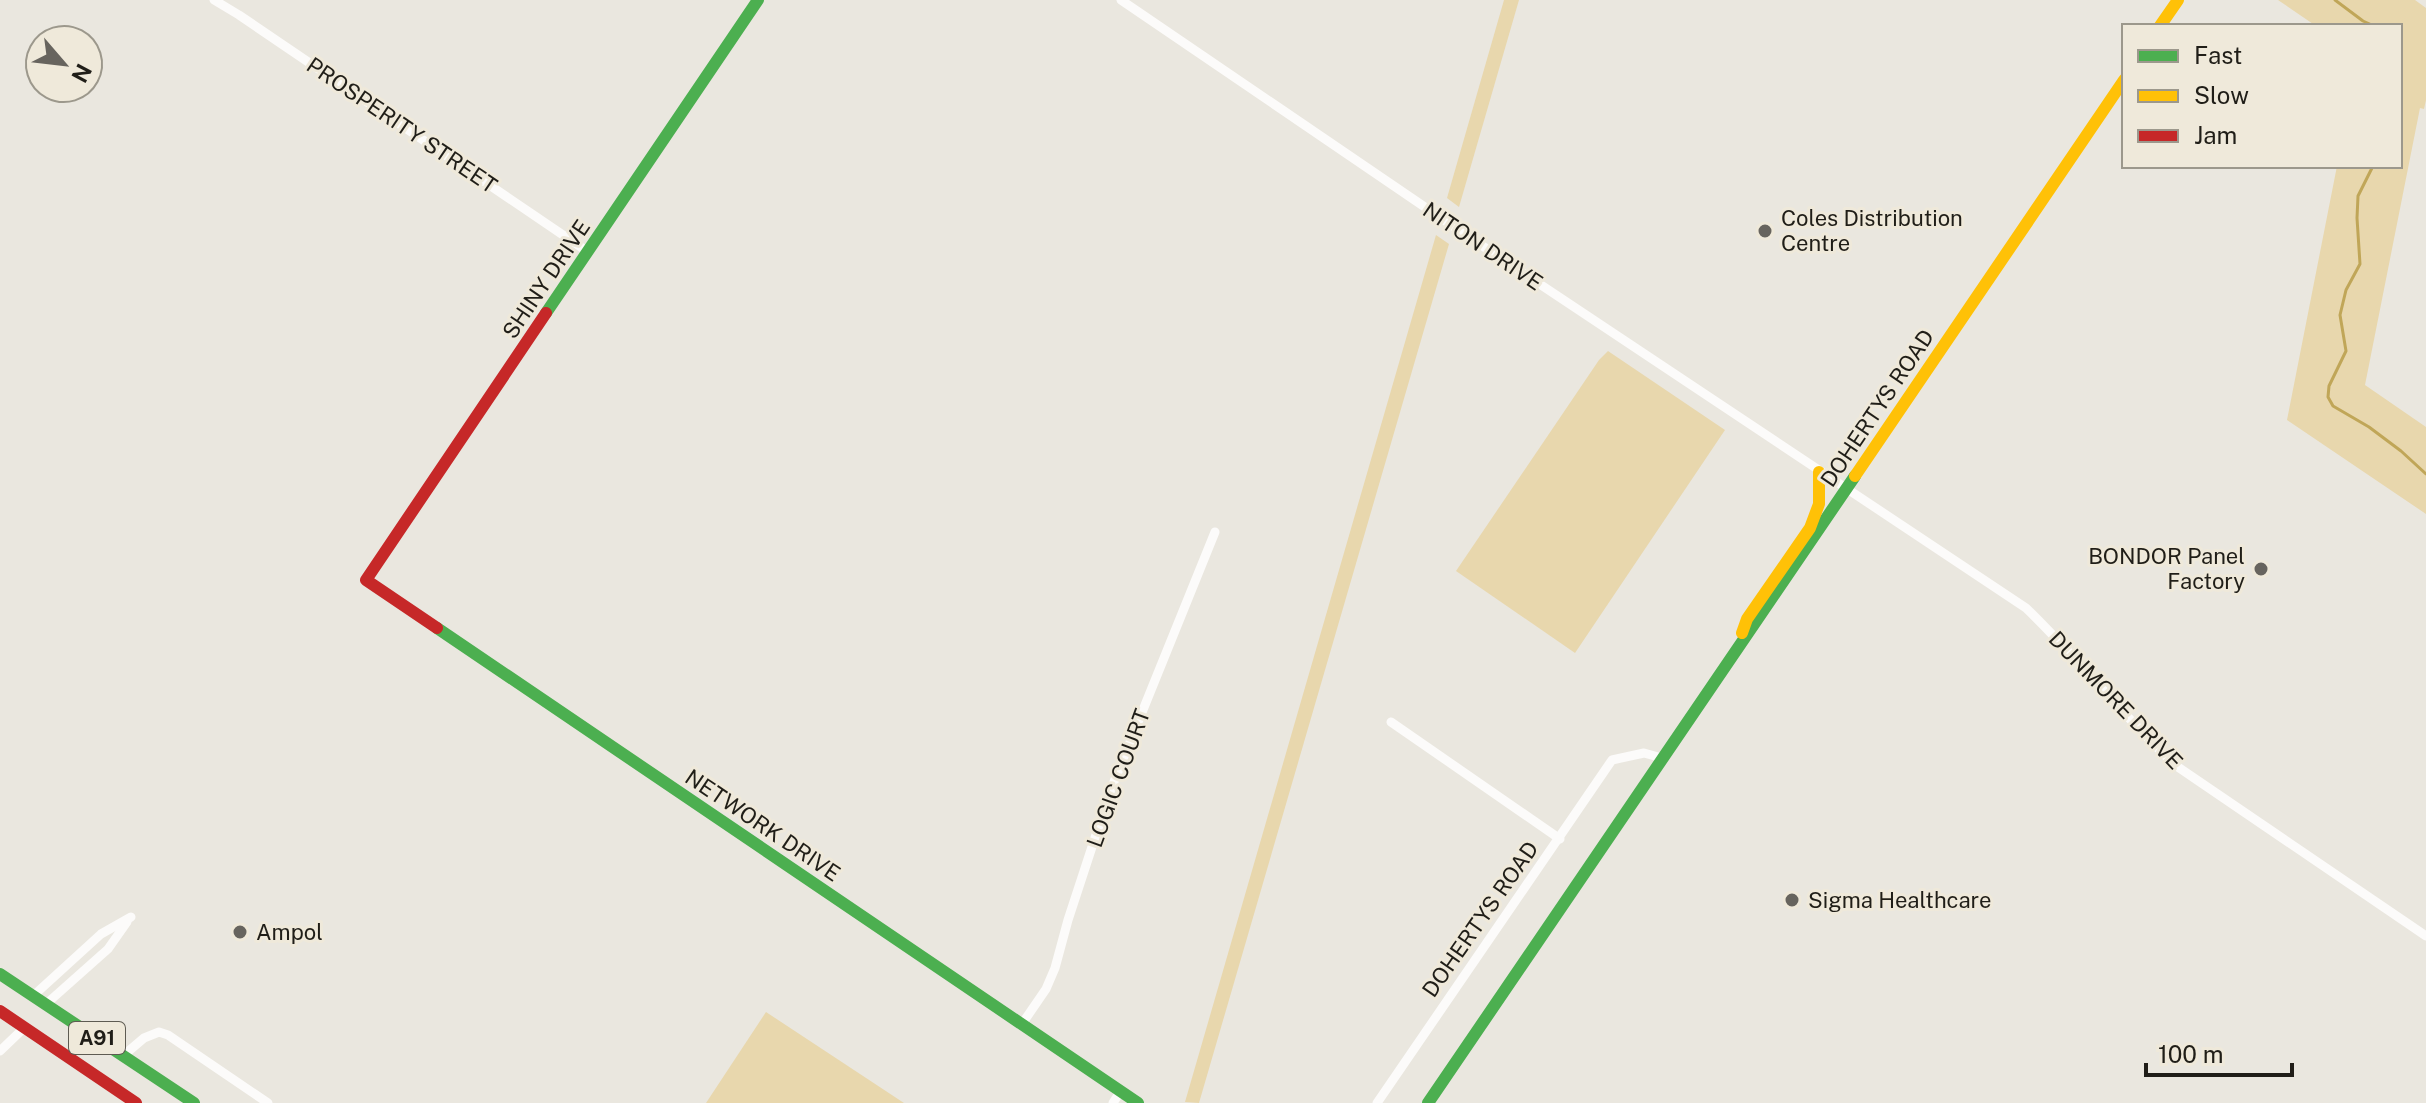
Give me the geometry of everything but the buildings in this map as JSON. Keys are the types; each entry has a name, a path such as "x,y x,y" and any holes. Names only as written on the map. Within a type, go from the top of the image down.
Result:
{"main road":[{"name":"SHINY DRIVE","path":"366,580 758,0"},
{"path":"2161,24 2178,0"},
{"name":"DOHERTYS ROAD","path":"1428,1103 2122,83"},
{"path":"1733,654 1747,619 1810,528 1819,504 1819,472"},
{"name":"NETWORK DRIVE","path":"366,580 1022,1024 1116,1098 1138,1103"},
{"name":"A91","path":"0,974 194,1103"},
{"path":"12,1018 33,996"},
{"path":"25,1027 45,1005"},
{"name":"A91","path":"0,1011 136,1103"}],"street":[{"name":"PROSPERITY STREET","path":"214,0 588,252"},
{"name":"NITON DRIVE","path":"1121,0 1846,490"},
{"name":"DUNMORE DRIVE","path":"1846,490 2026,608 2145,737 2175,765 2426,936"},
{"name":"LOGIC COURT","path":"1022,1024 1046,989 1055,968 1111,789 1215,532"},
{"path":"1391,722 1560,839"},
{"name":"DOHERTYS ROAD","path":"1377,1103 1612,760 1644,753 1662,758"},
{"path":"33,996 101,934 131,917 108,949 45,1005"},
{"path":"0,1028 12,1018"},
{"path":"0,1051 25,1027"},
{"path":"124,1055 144,1038 159,1032 268,1103"}],"shaded area":[{"path":"1504,0 1519,0 1459,207 1447,198"},
{"path":"2278,0 2415,0 2426,8 2426,100 2424,109 2420,108 2365,385 2426,427 2426,514 2287,420 2337,168 2402,168 2402,24 2313,24"},
{"path":"1436,235 1449,244 1199,1103 1185,1102"},
{"path":"1608,351 1725,430 1575,653 1456,571"},
{"path":"766,1012 904,1103 706,1103"}],"waterway":[{"path":"2335,0 2370,24"},
{"path":"2372,168 2358,196 2360,264 2346,290 2340,315 2346,351 2329,386 2328,397 2333,406 2369,427 2426,474"}],"traffic: fast":[{"path":"546,313 758,0"},
{"path":"1428,1103 1855,476"},
{"path":"437,628 1138,1103"},
{"path":"0,974 194,1103"}],"traffic: slow":[{"path":"2161,24 2178,0"},
{"path":"1855,476 2122,83"},
{"path":"1742,633 1747,619 1810,528 1819,504 1819,472"}],"traffic: jam":[{"path":"437,628 366,580 546,313"},
{"path":"0,1011 136,1103"}],"place":[{"name":"Coles Distribution Centre","path":"1765,231"},
{"name":"BONDOR Panel Factory","path":"2261,569"},
{"name":"Sigma Healthcare","path":"1792,900"},
{"name":"Ampol","path":"240,932"}]}
